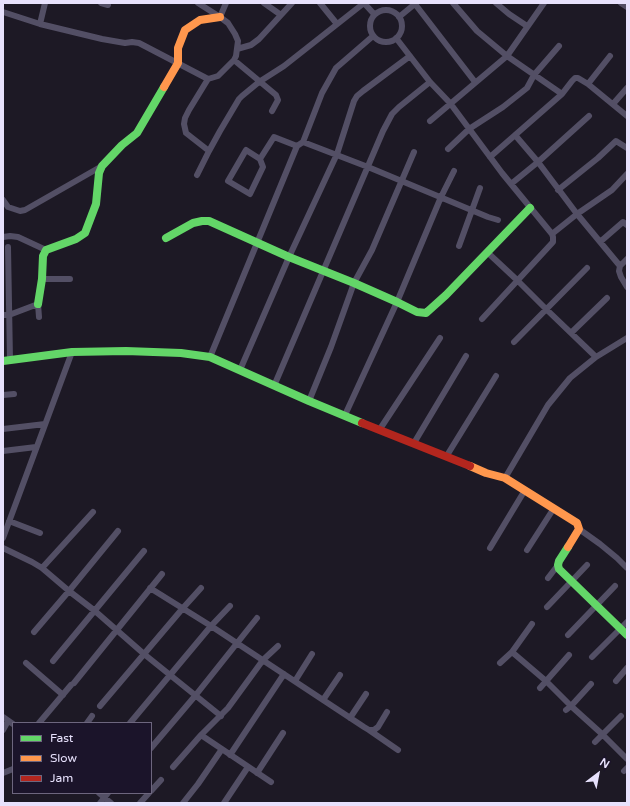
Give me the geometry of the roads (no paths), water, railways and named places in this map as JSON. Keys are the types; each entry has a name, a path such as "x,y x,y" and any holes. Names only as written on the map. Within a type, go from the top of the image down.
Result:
{"street":[{"path":"40,24 45,3"},
{"path":"101,3 108,5"},
{"path":"198,3 228,23 238,41 234,60 218,76 208,79 185,118 184,124 186,133 209,151"},
{"path":"220,17 226,3"},
{"path":"264,3 281,14"},
{"path":"237,49 251,44 259,39 292,3"},
{"path":"320,3 337,24"},
{"path":"197,175 239,98 259,82 284,66 364,3 374,14"},
{"path":"399,17 416,3 475,82"},
{"path":"453,3 477,31 507,56 562,94"},
{"path":"496,3 527,26"},
{"path":"430,121 507,56 544,3"},
{"path":"621,3 627,7"},
{"path":"387,10 392,11 399,17 401,21 401,30 396,38 392,41 384,42 379,41 373,36 369,26 374,14 378,11 387,10"},
{"path":"3,12 40,24 102,39 125,43 139,43 208,79"},
{"path":"39,317 38,304 42,279 43,256 46,250 76,239 85,233 96,204 99,173 102,166 122,145 137,133 178,63 178,48 185,30 200,20 220,17"},
{"path":"210,357 297,146 303,142 322,93 336,68 373,36"},
{"path":"396,38 430,82 450,104 553,237 553,242 482,319"},
{"path":"448,149 469,129 503,108 527,88 534,75 559,46"},
{"path":"240,370 289,257 337,154 354,101 357,96 410,56"},
{"path":"588,84 610,56"},
{"path":"234,60 276,95 278,100 272,112"},
{"path":"490,157 562,94 575,78 578,78 588,84 627,116"},
{"path":"274,386 368,166 392,114 430,82"},
{"path":"613,104 627,88"},
{"path":"511,184 589,116"},
{"path":"515,135 620,266"},
{"path":"260,159 274,137 297,146"},
{"path":"558,190 598,158 616,140 627,148"},
{"path":"303,142 368,166 498,220"},
{"path":"246,150 260,159 263,168 250,194 228,181 246,150"},
{"path":"309,401 331,347 354,283 372,250 414,152"},
{"path":"3,200 8,207 20,211 25,210 102,166"},
{"path":"346,415 397,302 440,197 454,171"},
{"path":"552,234 577,214 612,190 627,174"},
{"path":"459,246 480,188"},
{"path":"166,238 194,223 209,221 420,313 426,313 446,295 530,208"},
{"path":"600,242 623,222 627,225"},
{"path":"3,237 18,237 46,250"},
{"path":"8,246 6,361 72,352 126,351 181,353 210,357 309,401 486,473 505,478 577,523 579,529 600,544 627,568"},
{"path":"487,252 596,356"},
{"path":"627,259 620,266 619,271 627,287"},
{"path":"514,342 587,268"},
{"path":"42,279 70,279"},
{"path":"572,332 607,298"},
{"path":"6,315 38,304"},
{"path":"380,430 440,338"},
{"path":"505,478 548,405 570,378 596,356 627,338"},
{"path":"3,538 72,352"},
{"path":"414,443 466,356"},
{"path":"446,457 496,376"},
{"path":"3,396 14,394"},
{"path":"3,429 45,424"},
{"path":"3,451 36,447"},
{"path":"490,548 525,490"},
{"path":"527,550 554,508"},
{"path":"42,568 93,512"},
{"path":"9,521 40,533"},
{"path":"548,578 558,565 562,555 579,529"},
{"path":"34,632 69,592 118,531"},
{"path":"3,548 42,568 69,592 95,611 144,654 221,716"},
{"path":"53,661 144,551"},
{"path":"558,565 559,569 571,582 627,635"},
{"path":"547,607 587,565"},
{"path":"40,722 162,574"},
{"path":"568,635 615,586"},
{"path":"150,588 211,626 398,750"},
{"path":"100,706 200,588"},
{"path":"131,722 211,626 230,606"},
{"path":"152,747 195,696 257,618"},
{"path":"592,657 627,622"},
{"path":"500,663 512,652 532,624"},
{"path":"173,766 228,708 263,660 278,646"},
{"path":"512,652 546,681 568,708 602,734 627,759"},
{"path":"295,681 312,654"},
{"path":"540,688 569,655"},
{"path":"26,663 63,695"},
{"path":"616,681 627,668"},
{"path":"230,755 284,674"},
{"path":"323,700 340,675"},
{"path":"568,708 591,684"},
{"path":"350,718 366,694"},
{"path":"369,730 374,730 378,727 387,712"},
{"path":"88,722 92,716"},
{"path":"595,742 621,716"},
{"path":"3,730 8,721"},
{"path":"257,773 283,733"},
{"path":"201,735 271,782"},
{"path":"183,803 222,749"},
{"path":"224,803 248,767"},
{"path":"152,790 161,780"},
{"path":"100,803 104,794 111,803"},
{"path":"140,803 148,794"}]}
